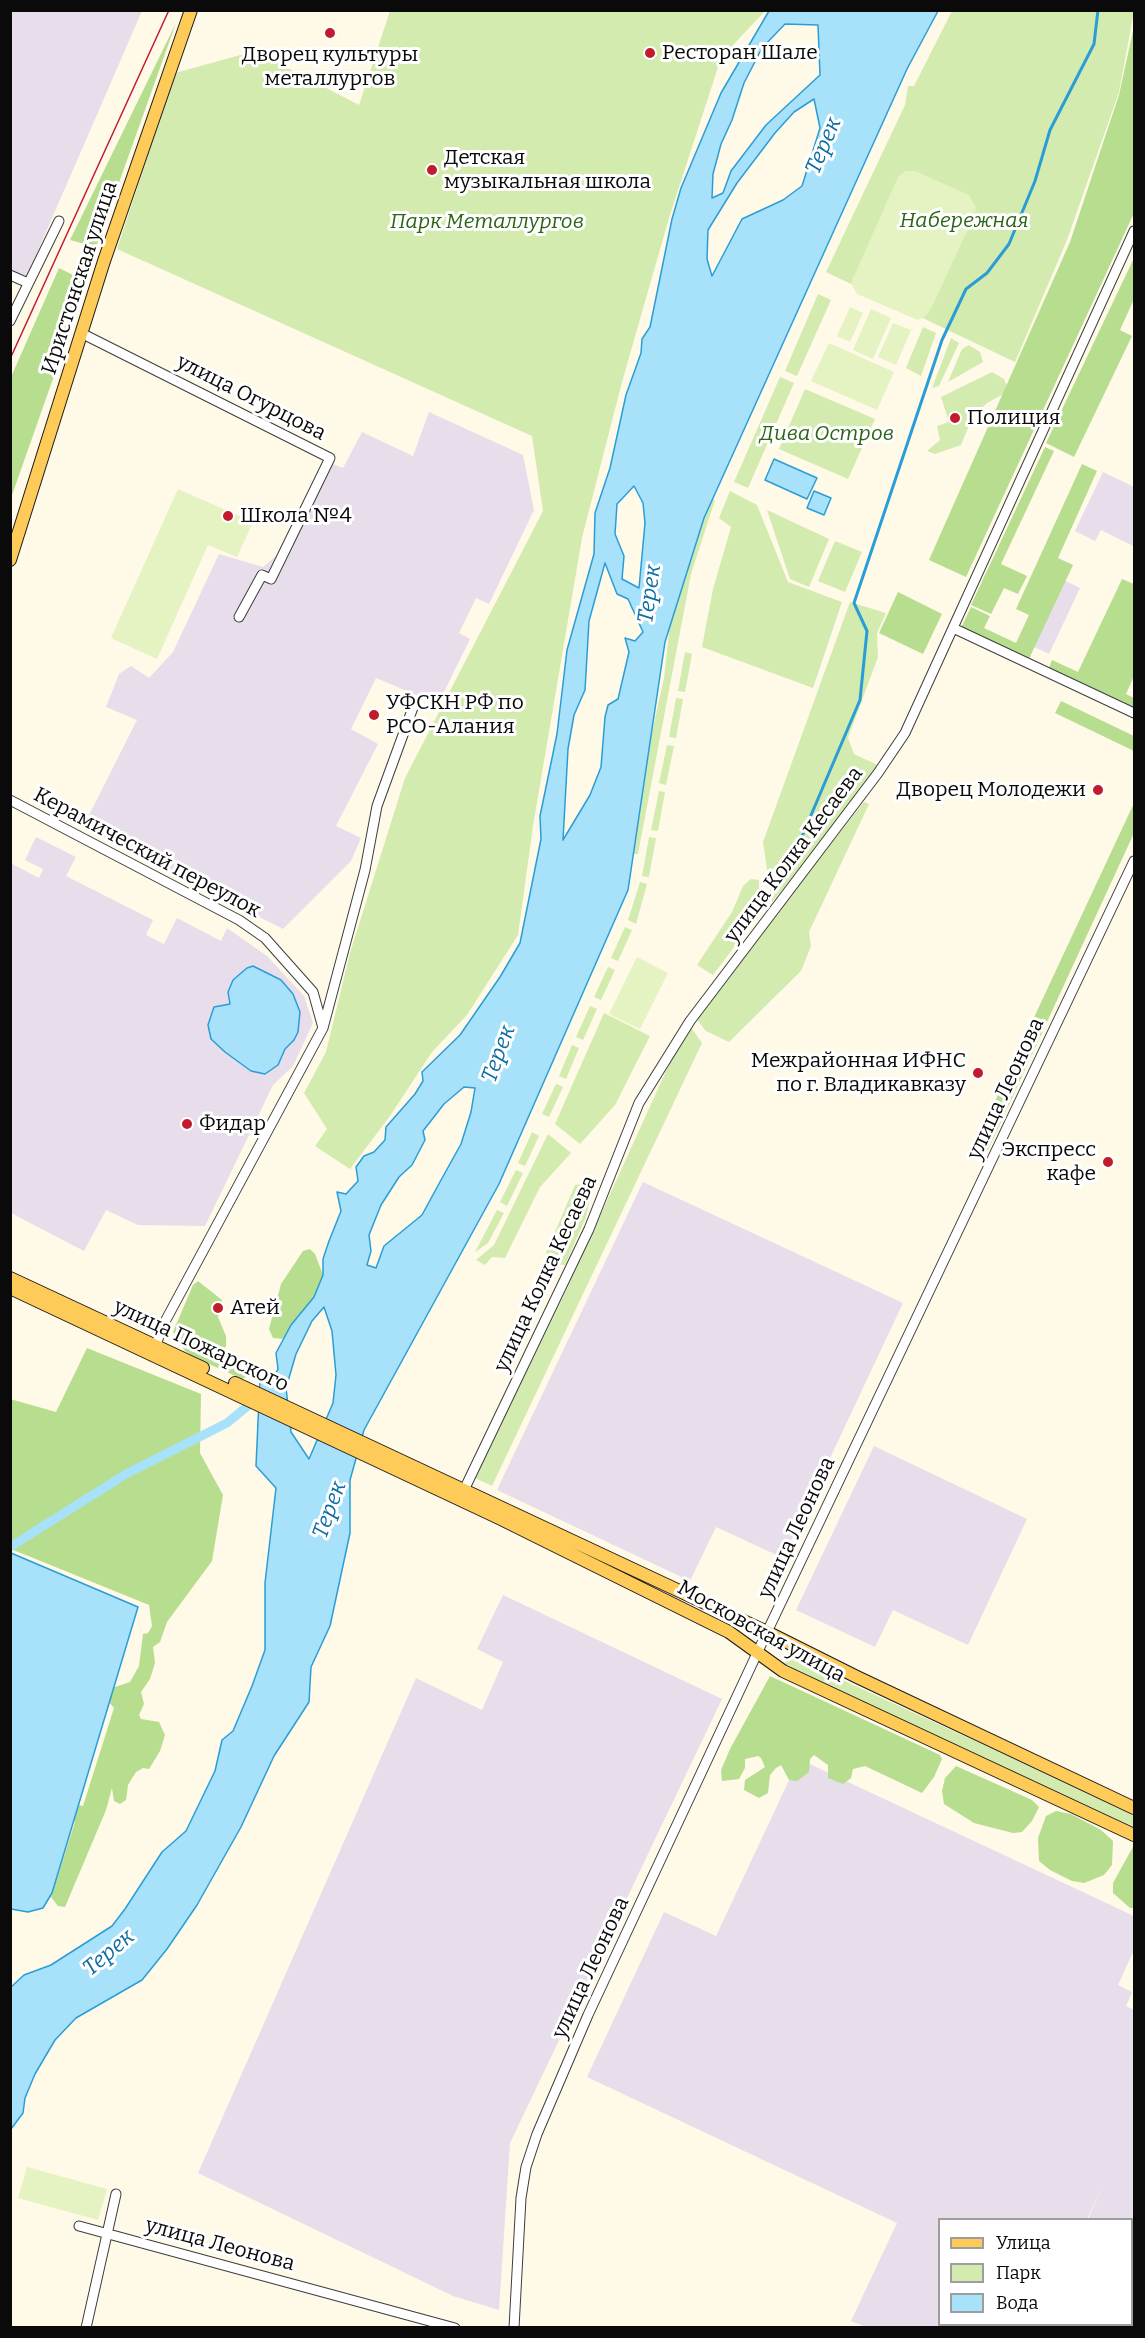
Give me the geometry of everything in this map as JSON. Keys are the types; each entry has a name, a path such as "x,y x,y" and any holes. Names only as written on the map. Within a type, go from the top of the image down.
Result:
{"main road":[{"name":"Иристонская улица","path":"10,560 81,333 191,10"},
{"name":"улица Пожарского","path":"10,1278 156,1346 213,1378"},
{"name":"улица Пожарского","path":"10,1288 213,1378 373,1453"},
{"name":"Московская улица","path":"373,1453 464,1490 1134,1808"},
{"name":"Московская улица","path":"373,1453 729,1632 783,1671 1134,1835"}],"street":[{"path":"10,321 59,221"},
{"name":"улица Колка Кесаева","path":"464,1490 585,1239 639,1103 690,1021 895,749 953,628 1134,231"},
{"path":"10,275 28,284"},
{"name":"улица Огурцова","path":"81,333 330,458 271,579 262,575 239,617"},
{"path":"953,628 1134,713"},
{"path":"156,1346 161,1329 323,1028 365,870 376,806 415,702"},
{"name":"Керамический переулок","path":"10,800 239,920 265,938 313,992 323,1028"},
{"name":"улица Леонова","path":"514,2328 521,2198 526,2167 537,2133 588,2015 759,1654 767,1632 1134,861"},
{"path":"86,2328 105,2233 116,2194"},
{"name":"улица Леонова","path":"79,2226 455,2328"}],"shaded area":[{"path":"11,11 142,11 26,278 11,271"},
{"path":"429,412 523,455 534,510 489,604 476,598 459,633 470,639 438,704 376,678 351,729 378,744 336,826 361,838 351,861 283,929 83,827 137,720 106,707 119,674 131,666 149,678 173,652 219,554 263,567 277,555 284,556 333,464 343,468 362,432 413,456"},
{"path":"1103,472 1134,487 1133,546 1101,530 1095,541 1075,531"},
{"path":"1059,578 1080,588 1049,654 1028,644"},
{"path":"36,837 76,857 66,876 153,920 146,935 164,944 177,918 221,941 227,928 267,956 304,996 313,1023 293,1066 273,1085 205,1226 138,1225 106,1210 84,1251 11,1213 11,867 12,864 39,878 43,869 25,860"},
{"path":"643,1182 903,1303 783,1558 716,1527 690,1581 497,1490"},
{"path":"874,1446 1027,1519 968,1645 893,1610 875,1647 796,1610"},
{"path":"503,1595 722,1699 510,2143 499,2310 453,2296 198,2173 416,1678 482,1710 503,1662 477,1649"},
{"path":"799,1759 1134,1916 1134,1950 1118,1985 1132,1992 1126,2006 1134,2010 1134,2327 1038,2327 1133,2326 1133,2218 1088,2218 1102,2187 1087,2218 938,2218 938,2326 1036,2327 866,2327 851,2321 897,2223 587,2077 664,1912 716,1936"}],"green space":[{"name":"Парк Металлургов","path":"390,11 765,11 721,58 669,218 622,382 582,538 533,826 518,935 467,1015 432,1052 390,1116 350,1169 315,1146 327,1129 304,1093 326,1052 350,953 405,778 543,511 532,436 117,249 175,73 255,51 359,105"},
{"name":"Набережная","path":"952,11 1134,11 1119,92 1067,240 1015,362 826,272 905,105 908,86 914,86"},
{"path":"176,23 96,247 70,240"},
{"path":"1134,26 1134,213 966,577 929,560 1070,242 1119,95"},
{"path":"905,171 915,171 969,195 976,207 975,214 930,311 918,320 857,294 851,283 898,177"},
{"path":"1134,258 1134,299 1120,330 1132,336 1074,457 1046,443"},
{"path":"59,268 87,282 11,498 11,377"},
{"path":"818,294 831,300 797,376 785,371"},
{"path":"850,307 863,313 850,342 837,336"},
{"path":"871,309 891,318 873,359 853,350"},
{"path":"893,323 911,330 896,365 878,357"},
{"path":"923,327 936,333 921,376 906,368"},
{"path":"951,338 959,343 939,386 932,388"},
{"path":"829,343 894,372 877,410 811,381"},
{"path":"969,345 980,352 983,362 948,382 962,349"},
{"path":"992,372 1004,379 1009,391 987,403 973,416 961,445 935,454 927,451 940,440 937,426 949,422 941,397"},
{"path":"780,377 794,383 748,488 734,482"},
{"name":"Дива Остров","path":"805,389 875,419 848,479 779,449"},
{"path":"1045,447 1054,451 1001,564 1027,576 1018,594 1004,588 991,614 971,605"},
{"path":"1082,464 1097,471 1058,558 1073,565 1029,659 961,628 971,607 990,616 984,628 1016,643 1029,615 1016,609"},
{"path":"178,489 253,522 237,557 208,545 157,659 111,638"},
{"path":"730,491 757,505 788,582 842,602 813,688 702,647 713,589 731,527 719,518"},
{"path":"705,497 715,500 691,574 638,854 630,854 627,846 664,678 671,615"},
{"path":"767,510 829,539 809,587 790,579"},
{"path":"835,541 862,552 845,592 818,581"},
{"path":"1122,579 1134,584 1134,676 1126,694 1134,698 1134,711 1048,670 1052,660 1078,672"},
{"path":"898,592 942,614 923,654 879,633"},
{"path":"850,602 886,613 877,633 878,657 848,738 854,754 882,767 772,902 763,842"},
{"path":"685,652 692,654 685,692 678,691"},
{"path":"676,698 683,699 676,738 669,737"},
{"path":"1061,701 1134,736 1134,751 1055,713"},
{"path":"667,745 674,746 666,785 659,783"},
{"path":"659,791 665,792 658,831 651,830"},
{"path":"864,802 869,804 809,932 811,946 801,971 729,1042 706,1031 695,1017"},
{"path":"1134,803 1134,833 988,1150 975,1144"},
{"path":"649,837 656,838 649,877 642,876"},
{"path":"751,879 759,880 759,914 713,975 697,965 732,912 743,886"},
{"path":"640,882 647,884 636,924 628,920"},
{"path":"625,927 632,930 618,961 611,958"},
{"path":"637,957 668,973 640,1029 609,1014"},
{"path":"608,967 615,970 601,1000 594,997"},
{"path":"590,1006 597,1009 583,1040 576,1037"},
{"path":"604,1013 650,1036 615,1105 580,1144 555,1124"},
{"path":"688,1023 702,1043 492,1486 475,1478 565,1293"},
{"path":"572,1045 579,1048 566,1079 559,1076"},
{"path":"556,1084 563,1087 549,1117 542,1114"},
{"path":"532,1132 539,1136 525,1166 518,1163"},
{"path":"548,1134 571,1153 540,1187 505,1258 492,1257 485,1265 476,1260 494,1245"},
{"path":"516,1170 523,1173 507,1206 500,1202"},
{"path":"582,1184 589,1189 590,1198 586,1217 565,1265 553,1264 546,1253 575,1185"},
{"path":"497,1210 504,1213 488,1243 475,1252"},
{"path":"310,1249 315,1254 323,1275 314,1297 284,1339 273,1338 269,1329 281,1284 303,1251"},
{"path":"198,1281 222,1300 218,1317 226,1336 226,1346 220,1356 235,1367 245,1367 249,1372 242,1379 185,1351 173,1332 193,1285"},
{"path":"87,1348 201,1394 200,1453 223,1495 212,1561 167,1622 160,1642 153,1647 155,1663 150,1679 141,1692 144,1704 139,1715 141,1719 159,1722 165,1735 160,1751 149,1769 143,1768 136,1772 128,1785 126,1800 120,1804 114,1801 112,1788 106,1810 65,1907 58,1906 51,1897 75,1822 71,1818 78,1805 83,1806 114,1708 107,1700 112,1688 130,1682 139,1666 143,1634 148,1633 152,1626 149,1605 11,1549 10,1399 56,1412"},
{"path":"788,1655 1134,1814 1133,1827 784,1666"},
{"path":"770,1676 940,1755 942,1759 934,1777 922,1793 865,1766 853,1769 851,1778 843,1784 828,1778 828,1765 814,1755 810,1759 809,1772 797,1781 789,1780 781,1765 776,1768 770,1775 768,1793 759,1798 744,1790 745,1780 765,1767 758,1756 745,1759 745,1768 739,1779 722,1781 721,1770 730,1749"},
{"path":"956,1766 1032,1800 1039,1807 1032,1821 1022,1832 1013,1833 974,1823 944,1804 942,1791 945,1778"},
{"path":"1056,1811 1071,1814 1101,1830 1113,1841 1112,1865 1104,1875 1084,1883 1072,1881 1050,1870 1039,1861 1038,1838 1046,1816"},
{"path":"1134,1845 1134,1908 1130,1908 1113,1893 1113,1883"},
{"path":"27,2167 107,2189 98,2220 18,2198"}],"water":[{"name":"Терек","path":"769,11 938,11 907,69 704,518 665,642 628,890 499,1184 364,1430 350,1480 350,1533 330,1626 311,1667 309,1702 274,1756 241,1827 197,1905 167,1949 142,1980 76,2018 55,2040 35,2074 25,2098 23,2113 11,2129 10,1988 24,1975 51,1965 112,1926 162,1852 186,1831 215,1771 222,1740 233,1731 265,1650 265,1583 276,1488 256,1466 260,1378 271,1382 278,1369 276,1353 291,1325 314,1297 323,1275 323,1259 341,1211 337,1192 346,1194 358,1181 356,1167 364,1156 374,1152 385,1140 386,1127 415,1094 423,1081 422,1072 460,1035 500,977 520,943 541,839 540,816 557,734 567,650 594,554 595,513 610,468 626,395 641,353 642,339 650,327 672,219 681,188 721,93","holes":["785,24 818,25 820,75 766,125 731,171 723,193 712,198 713,174 721,144 732,120 744,83 762,48","814,99 820,128 802,186 783,200 742,219 712,276 707,259 708,230 737,183 794,112","634,486 643,503 645,523 639,588 622,579 624,556 615,534 617,504","605,563 617,594 628,599 643,632 635,641 625,638 629,652 618,699 608,705 605,717 601,767 590,795 563,840 568,749 574,715 585,690 589,621","464,1087 475,1088 471,1112 461,1144 422,1215 384,1246 376,1268 367,1265 371,1251 369,1235 381,1205 399,1177 412,1165 425,1140 423,1131 444,1104","324,1307 332,1331 336,1375 333,1403 309,1459 291,1432 286,1388 296,1354 312,1321"]},
{"path":"774,459 817,478 807,499 765,480"},
{"path":"814,491 831,498 824,515 807,508"},
{"path":"253,966 281,980 293,994 300,1012 298,1032 294,1040 285,1049 278,1065 265,1074 251,1071 225,1052 211,1039 208,1025 214,1007 230,1004 228,992 233,980 247,968"},
{"path":"11,1553 138,1607 52,1893 43,1908 28,1912 11,1909"}],"waterway":[{"path":"786,874 860,700 867,631 854,603 942,340 966,289 987,273 1009,244 1035,181 1050,130 1094,44 1098,10"},
{"path":"10,1547 126,1474 227,1423 255,1400"}],"tram line":[{"path":"10,359 169,10"}],"place":[{"name":"Дворец культуры металлургов","path":"330,33"},
{"name":"Ресторан Шале","path":"650,53"},
{"name":"Детская музыкальная школа","path":"432,170"},
{"name":"Полиция","path":"955,418"},
{"name":"Школа №4","path":"228,516"},
{"name":"УФСКН РФ по РСО-Алания","path":"374,715"},
{"name":"Дворец Молодежи","path":"1098,790"},
{"name":"Межрайонная ИФНС по г. Владикавказу","path":"978,1073"},
{"name":"Фидар","path":"187,1124"},
{"name":"Экспресс кафе","path":"1108,1162"},
{"name":"Атей","path":"218,1308"}]}
